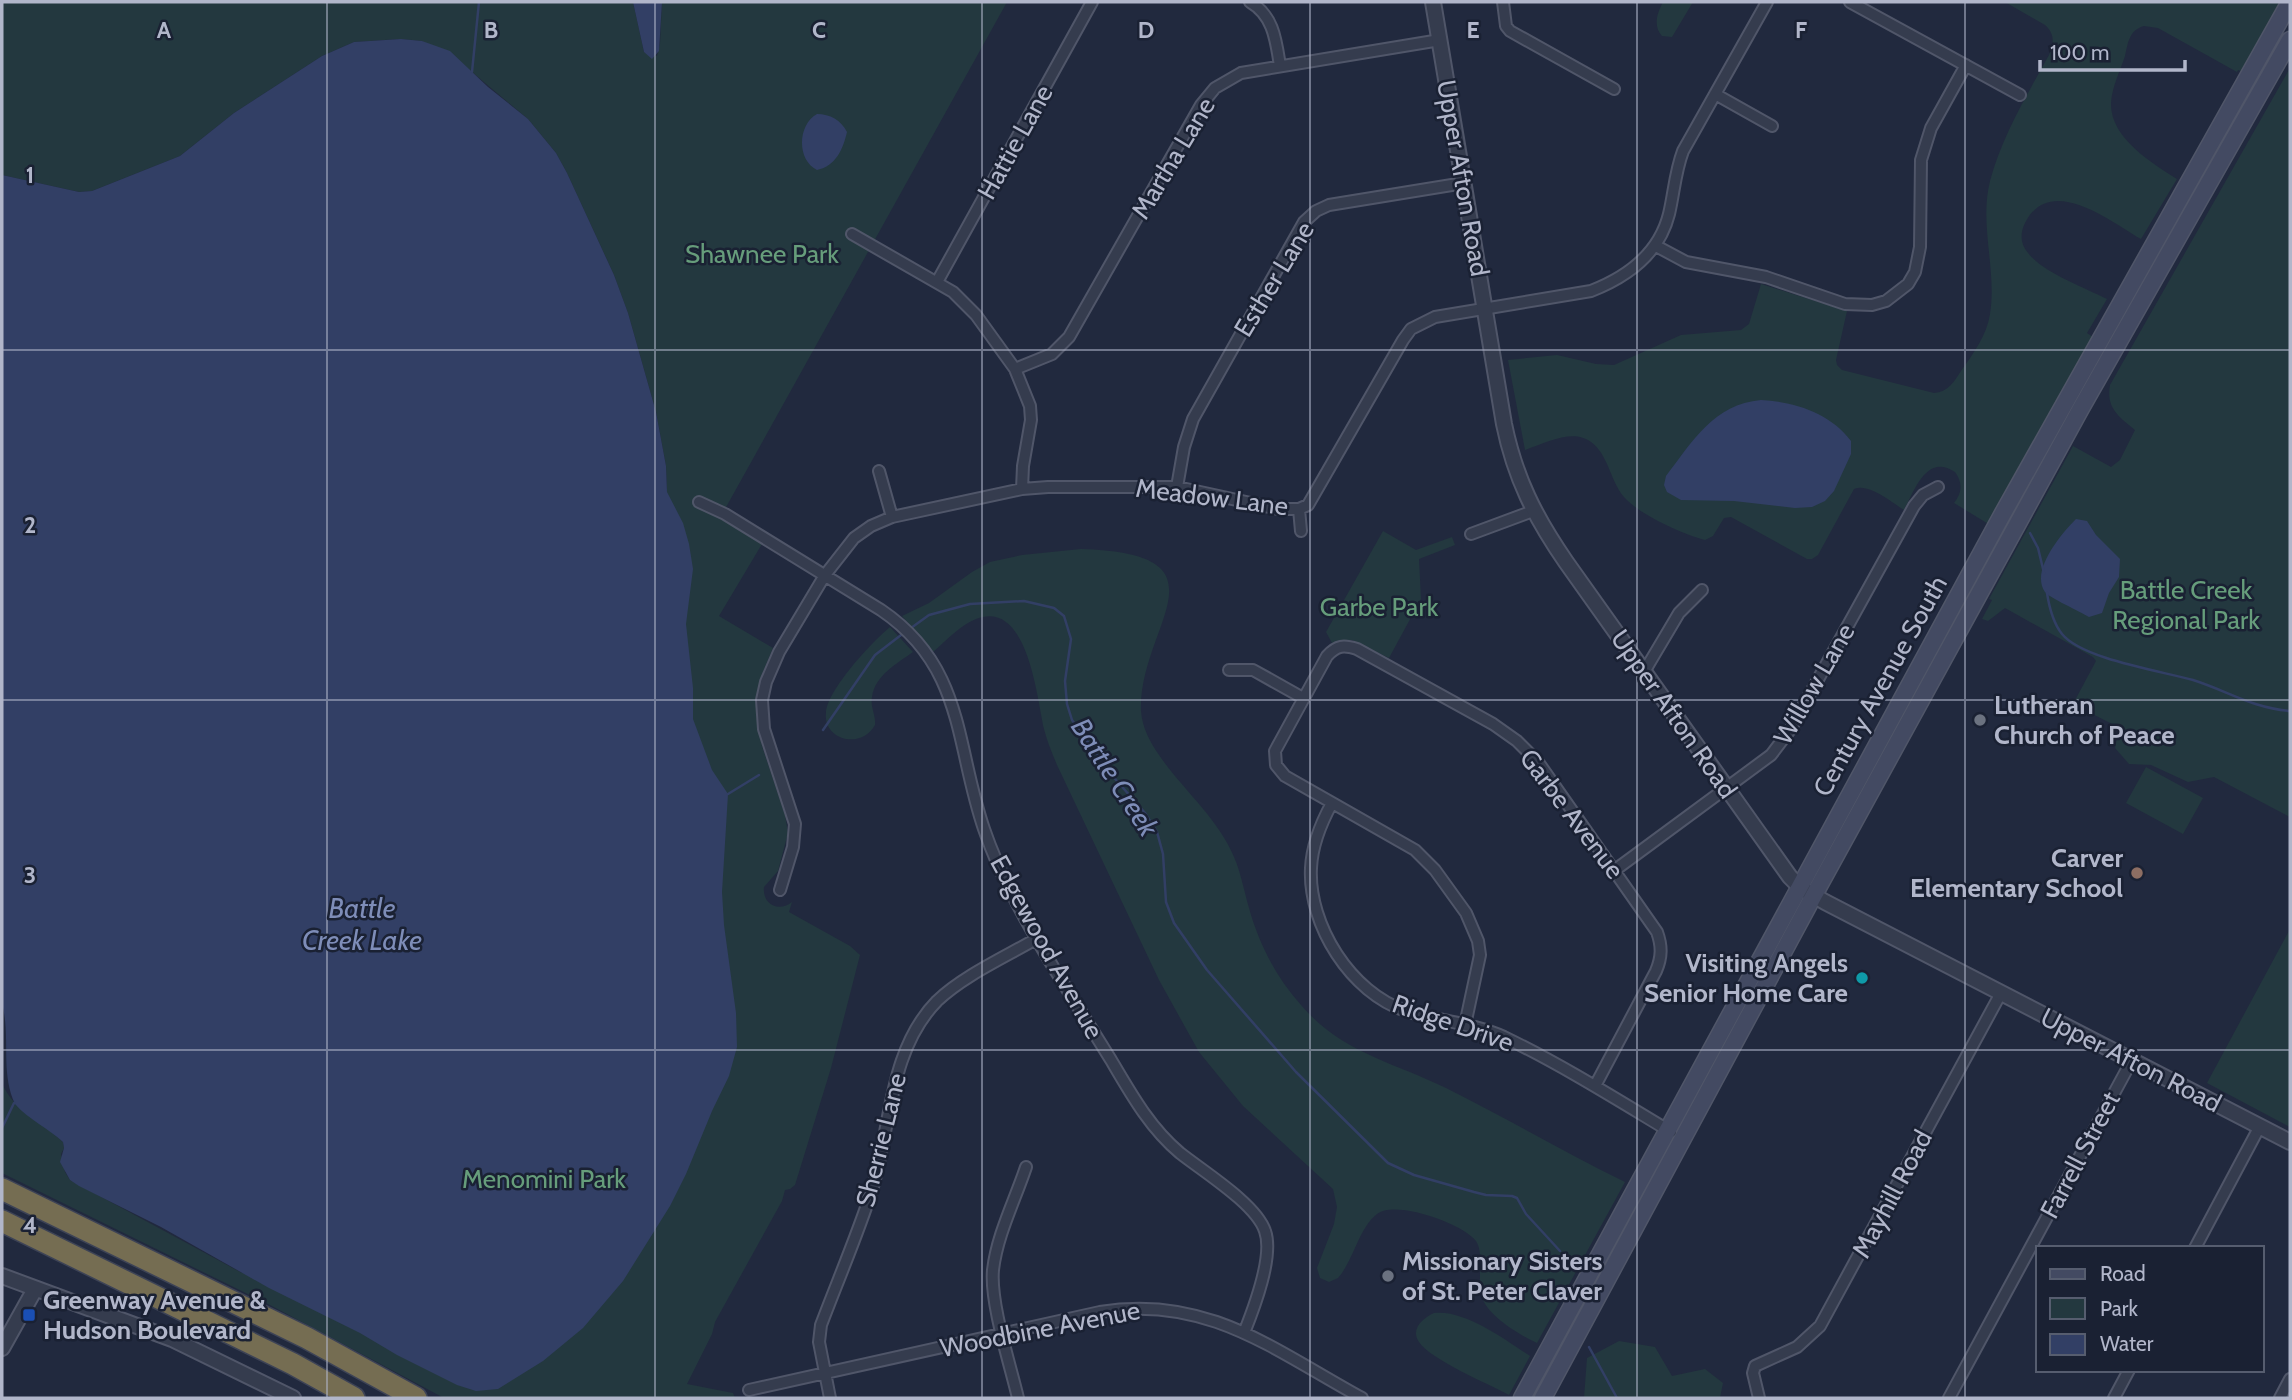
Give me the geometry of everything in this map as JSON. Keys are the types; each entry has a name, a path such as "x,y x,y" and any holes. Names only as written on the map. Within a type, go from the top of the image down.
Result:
{"highway":[{"path":"2,1189 307,1338 416,1398"},
{"path":"2,1221 293,1364 354,1398"}],"main road":[{"name":"Century Avenue South","path":"1522,1398 2008,504 2290,2"},
{"name":"Century Avenue South","path":"1543,1398 1814,895 2080,410 2290,40"}],"street":[{"name":"Hattie Lane","path":"937,282 1092,2"},
{"path":"1250,2 1257,6 1272,25 1280,66"},
{"name":"Upper Afton Road","path":"1433,2 1508,441 1515,468 1533,511 1566,562 1799,886 2290,1142"},
{"path":"1503,2 1508,30 1614,89"},
{"name":"Meadow Lane","path":"780,890 793,847 795,824 764,729 762,700 766,682 779,652 825,575 854,538 871,526 892,517 1022,489 1074,486 1177,487 1278,509 1299,509 1314,498 1403,340 1412,329 1436,317 1591,290 1631,270 1656,246 1669,215 1675,177 1683,151 1767,2"},
{"path":"1850,2 2020,95"},
{"name":"Martha Lane","path":"1015,369 1052,354 1069,337 1201,105 1215,88 1241,73 1440,40"},
{"path":"1656,246 1686,262 1766,277 1845,304 1872,305 1886,301 1908,284 1915,272 1920,247 1921,160 1931,128 1966,65"},
{"path":"1715,94 1772,125"},
{"name":"Esther Lane","path":"1177,487 1184,447 1193,419 1304,222 1316,211 1329,205 1464,183"},
{"path":"852,234 937,282 965,303 1015,369 1030,406 1031,420 1022,489"},
{"path":"878,471 892,517"},
{"name":"Willow Lane","path":"1615,870 1728,790 1771,755 1790,730 1914,506 1923,495 1938,487"},
{"name":"Edgewood Avenue","path":"699,502 720,511 825,575 902,626 928,657 948,693 961,732 983,828 1007,885 1036,939 1152,1125 1164,1139 1252,1210 1260,1220 1268,1239 1267,1251 1244,1333"},
{"path":"1299,509 1301,531"},
{"path":"1471,534 1533,511"},
{"path":"1644,672 1679,613 1702,590"},
{"name":"Garbe Avenue","path":"1332,803 1285,776 1276,765 1275,751 1328,656 1333,649 1347,646 1493,724 1517,741 1538,762 1657,932 1661,945 1660,960 1595,1086"},
{"path":"1228,670 1254,670 1303,698"},
{"path":"1332,803 1415,850 1435,870 1466,913 1478,941 1480,955 1465,1025"},
{"name":"Ridge Drive","path":"1332,803 1317,836 1311,869 1316,910 1329,940 1350,973 1362,984 1405,1011 1489,1031 1507,1039 1595,1086 1683,1139"},
{"name":"Sherrie Lane","path":"831,1398 820,1342 821,1325 879,1166 899,1068 908,1047 937,1002 960,984 1036,939"},
{"name":"Mayhill Road","path":"1759,1398 1752,1373 1755,1366 1797,1347 1820,1326 2001,993"},
{"name":"Farrell Street","path":"1949,1398 2132,1060"},
{"path":"2196,1246 2260,1126"},
{"path":"1018,1398 994,1288 995,1255 1026,1167"},
{"path":"2,1276 172,1339 293,1398"},
{"path":"2,1348 35,1289"},
{"name":"Woodbine Avenue","path":"749,1390 1100,1312 1140,1308 1186,1312 1213,1320 1244,1333 1362,1398"},
{"path":"2114,1398 2128,1372"},
{"path":"2280,1398 2290,1379"}],"green space":[{"path":"2,2 633,2 644,52 657,56 662,2 1007,2 720,518 762,544 719,616 773,648 761,677 756,714 762,746 785,815 788,833 778,871 764,887 764,893 768,902 776,907 792,902 789,912 850,946 860,955 831,1068 795,1185 785,1190 782,1201 715,1322 712,1334 687,1384 733,1393 735,1398 444,1398 270,1305 2,1173 2,1084 22,1110 63,1142 61,1154 65,1172 70,1180 242,1273 667,492 666,466 656,412 628,313 614,275 567,173 556,153 528,119 472,72 422,41 401,39 354,42 322,56 234,113 180,156 92,191 79,192 2,175"},
{"path":"1663,2 1693,2 1672,37 1662,36 1659,32 1658,15"},
{"path":"2005,2 2283,2 2243,76 2241,71 2237,72 2158,28 2144,26 2132,34 2113,91 2113,116 2117,127 2134,148 2177,179 2141,239 2097,213 2065,201 2049,202 2036,209 2025,223 2022,242 2025,250 2035,260 2054,273 2107,299 2087,333 2093,337 1990,525 1954,503 1959,495 1958,476 1945,467 1937,467 1923,476 1904,510 1873,491 1854,489 1818,555 1807,559 1731,517 1724,518 1713,536 1705,540 1673,529 1624,497 1599,451 1591,442 1582,438 1561,438 1525,450 1508,360 1557,355 1596,364 1614,365 1681,335 1741,330 1749,324 1761,284 1847,311 1836,360 1842,370 1934,393 1950,386 1979,344 1990,314 1992,297 1986,214 1995,164 2008,132 2053,43 2051,32 2045,25"},
{"name":"Battle Creek Regional Park","path":"2290,68 2290,817 2214,777 2188,782 2151,765 2129,764 2115,748 2118,732 2116,726 2073,704 2096,661 2093,657 2005,608 1988,621 1982,619 1992,600 1989,599 2073,446 2111,467 2120,460 2135,430 2112,406 2110,385"},
{"name":"Garbe Park","path":"1383,531 1416,550 1452,537 1455,545 1419,559 1421,599 1389,658 1352,640 1332,643 1326,632"},
{"path":"1081,549 1128,554 1156,564 1168,580 1168,600 1144,680 1141,711 1145,729 1159,755 1219,829 1227,843 1263,947 1276,971 1301,1005 1334,1035 1351,1046 1446,1088 1625,1182 1537,1343 1507,1325 1487,1307 1481,1293 1480,1253 1476,1241 1458,1227 1413,1211 1386,1210 1377,1214 1365,1228 1338,1278 1329,1282 1320,1278 1317,1268 1334,1224 1337,1207 1333,1189 1243,1106 1199,1052 1159,980 1057,765 1044,729 1033,675 1019,637 1008,623 994,616 976,619 959,629 933,652 902,616 929,603 990,562 1022,555"},
{"path":"890,627 913,652 888,670 874,689 872,701 875,725 869,733 853,739 836,735 827,722 828,703 862,655"},
{"path":"2146,767 2203,798 2183,834 2126,803"},
{"path":"2290,929 2290,1127 2207,1083"},
{"path":"1434,1313 1446,1313 1471,1321 1530,1356 1509,1395 1447,1364 1425,1349 1417,1337 1417,1328"},
{"path":"1619,1341 1655,1347 1672,1376 1705,1369 1723,1383 1720,1398 1584,1398 1587,1358"}],"water":[{"path":"633,2 662,2 659,51 652,59 644,52"},
{"name":"Battle Creek Lake","path":"401,39 422,41 450,51 488,87 528,119 556,153 614,275 628,313 656,412 666,466 667,492 683,523 689,544 693,569 686,624 693,688 693,719 712,770 728,794 722,892 736,1013 737,1047 729,1076 670,1206 623,1281 583,1328 543,1361 498,1389 476,1391 457,1385 397,1355 70,1180 60,1162 63,1142 15,1104 8,1080 2,1003 2,175 79,192 92,191 180,156 234,113 322,56 354,42"},
{"path":"817,114 835,118 847,132 838,156 829,165 817,170 805,158 802,142 806,126"},
{"path":"1761,400 1799,406 1822,416 1851,441 1851,454 1834,491 1825,501 1812,507 1795,508 1734,501 1681,500 1667,492 1664,485 1666,476 1706,427 1730,409"},
{"path":"2076,519 2087,521 2096,535 2120,559 2119,577 2109,593 2102,613 2089,617 2047,594 2041,583 2041,574 2049,553"}],"waterway":[{"path":"472,72 479,2"},
{"path":"2030,533 2038,548 2044,573"},
{"path":"2047,593 2059,630 2072,643 2086,650 2123,663 2206,684 2264,706 2290,711"},
{"name":"Battle Creek","path":"911,628 929,615 970,604 1024,601 1054,608 1064,616 1071,639 1065,681 1072,720 1157,832 1163,854 1166,902 1174,923 1207,970 1296,1072 1388,1163 1414,1175 1474,1192 1517,1198 1526,1214 1560,1251"},
{"name":"Battle Creek","path":"823,730 875,655 905,632"},
{"name":"Battle Creek","path":"728,794 759,775"},
{"path":"2,1128 14,1103"},
{"name":"Battle Creek","path":"1589,1347 1617,1398"}],"place":[{"name":"Lutheran Church of Peace","path":"1980,720"},
{"name":"Carver Elementary School","path":"2137,873"},
{"name":"Visiting Angels Senior Home Care","path":"1862,978"},
{"name":"Missionary Sisters of St. Peter Claver","path":"1388,1276"},
{"name":"Greenway Avenue & Hudson Boulevard","path":"29,1315"}],"park label":[{"name":"Shawnee Park","path":"762,254"},
{"name":"Menomini Park","path":"544,1179"}]}
